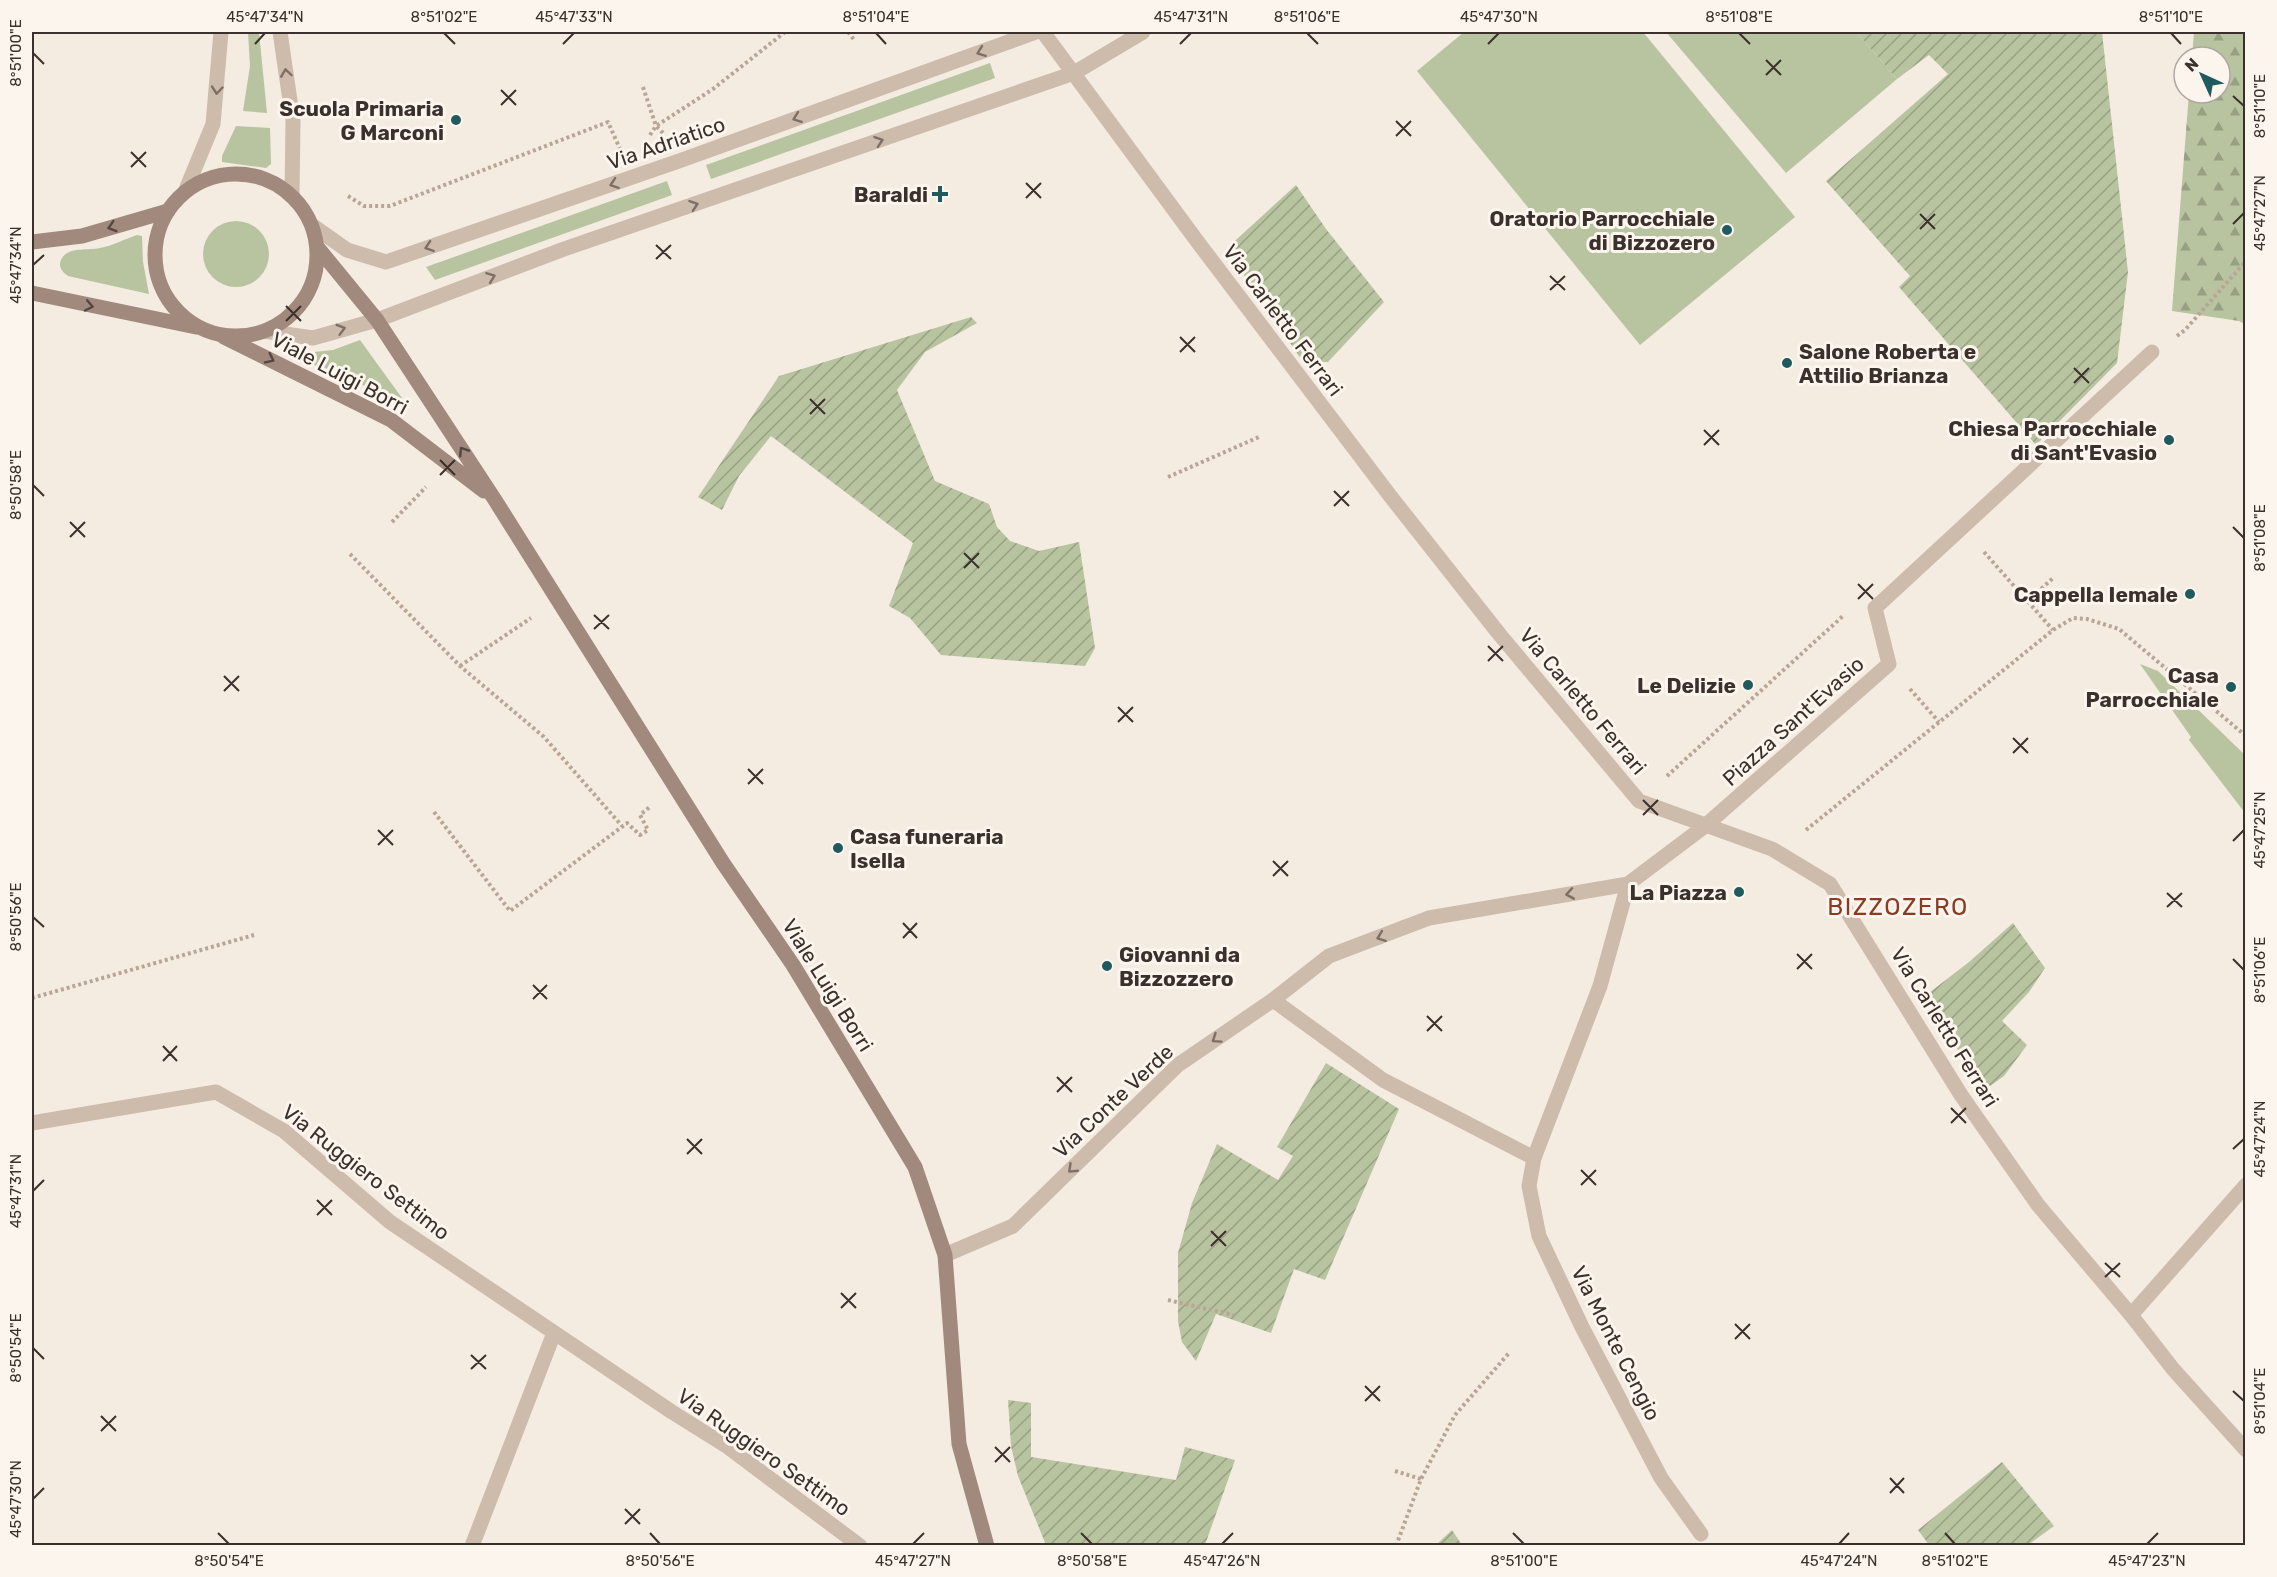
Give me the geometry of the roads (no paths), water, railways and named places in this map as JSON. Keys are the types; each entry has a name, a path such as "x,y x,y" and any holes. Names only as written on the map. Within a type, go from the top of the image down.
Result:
{"main road":[{"path":"32,293 200,328 217,334 241,336 264,331 294,312 313,282 318,248 313,226 303,206 292,194 263,178 236,173 209,178 185,192 168,211 158,236 155,263 163,290 178,312 200,328"},
{"path":"32,242 82,236 168,211"},
{"name":"Viale Luigi Borri","path":"318,248 377,320 495,500 723,863 793,965 915,1167 945,1255 959,1444 987,1545"},
{"name":"Viale Luigi Borri","path":"217,334 391,420 446,460 495,500"}],"street":[{"path":"185,192 213,124 220,32"},
{"path":"280,32 293,122 292,194"},
{"name":"Via Adriatico","path":"313,226 347,250 386,262 680,161 1036,32"},
{"name":"Via Carletto Ferrari","path":"1043,32 1391,497 1500,635 1640,801 1772,849 1830,884 1961,1095 2038,1205 2131,1315 2173,1369 2246,1450"},
{"path":"264,331 313,338 377,320 564,249 1074,74 1143,32"},
{"name":"Piazza Sant'Evasio","path":"1705,826 1888,664 1875,608 2152,352"},
{"name":"Via Conte Verde","path":"945,1255 1013,1226 1178,1065 1273,1000 1329,957 1430,918 1628,884 1705,826"},
{"name":"Via Monte Cengio","path":"1628,884 1599,986 1534,1158 1529,1186 1539,1236 1582,1327 1661,1478 1701,1534"},
{"path":"1273,1000 1383,1080 1534,1158"},
{"name":"Via Ruggiero Settimo","path":"32,1123 216,1092 284,1131 390,1221 554,1333 728,1447 860,1545"},
{"path":"2131,1315 2246,1185"},
{"path":"472,1545 554,1333"}],"place":[{"name":"Scuola Primaria G Marconi","path":"456,120"},
{"name":"Baraldi","path":"940,194"},
{"name":"Oratorio Parrocchiale di Bizzozero","path":"1727,230"},
{"name":"Salone Roberta e Attilio Brianza","path":"1787,363"},
{"name":"Chiesa Parrocchiale di Sant'Evasio","path":"2169,440"},
{"name":"Cappella Iemale","path":"2190,594"},
{"name":"Le Delizie","path":"1748,685"},
{"name":"Casa Parrocchiale","path":"2231,687"},
{"name":"Casa funeraria Isella","path":"838,848"},
{"name":"La Piazza","path":"1739,892"},
{"name":"Giovanni da Bizzozzero","path":"1107,966"}],"district":[{"name":"BIZZOZERO","path":"1898,907"}]}
